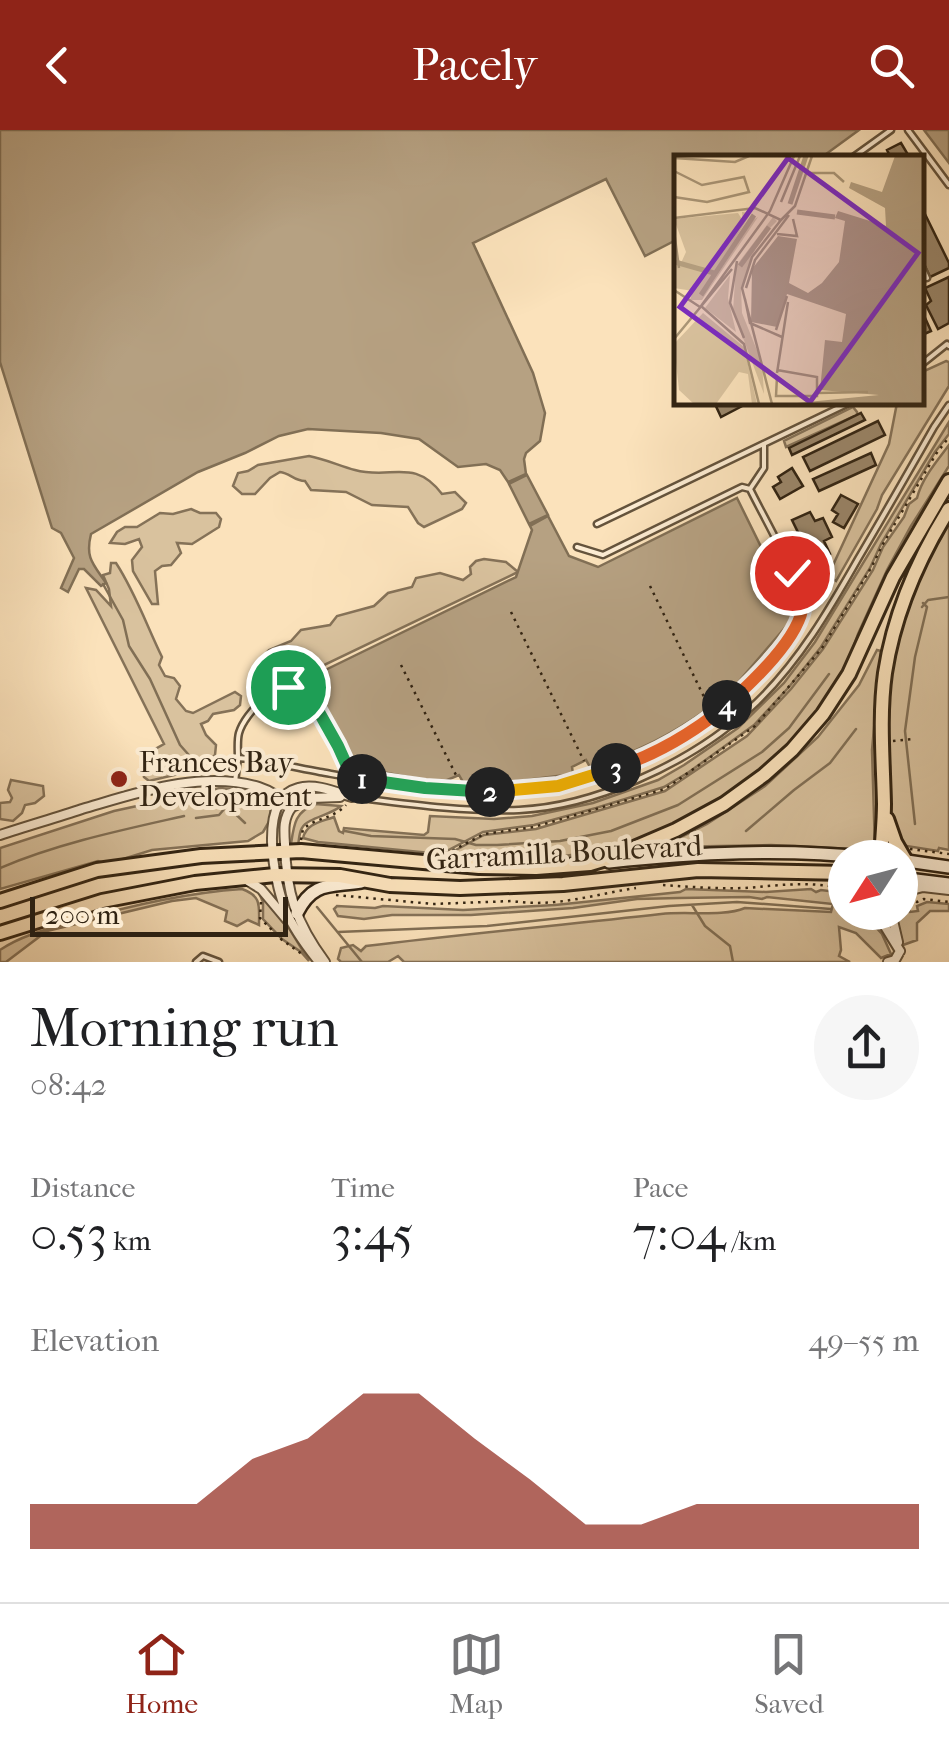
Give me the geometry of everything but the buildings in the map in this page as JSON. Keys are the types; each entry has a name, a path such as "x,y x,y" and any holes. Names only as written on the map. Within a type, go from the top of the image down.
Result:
{"main road":[{"path":"0,901 97,870 201,856 279,852 479,867 590,864 692,823 751,785 792,750 823,714 849,674 892,577 949,481"},
{"path":"882,840 884,679 910,581 949,509"},
{"path":"884,807 894,840"},
{"name":"Garramilla Boulevard","path":"0,933 102,901 196,883 280,875 340,876 424,888 489,888 698,870 828,874"}],"street":[{"path":"1,832 150,790 194,782 235,782 262,788 292,807"},
{"path":"302,940 286,909 274,818 282,798 292,790 304,787 352,797"},
{"path":"279,852 285,818 292,807 311,798 352,797"},
{"name":"Garramilla Boulevard","path":"590,864 698,853 828,856"},
{"path":"918,860 949,866"},
{"path":"280,875 322,962"},
{"path":"244,878 269,897 322,962"},
{"path":"918,881 949,887"},
{"path":"296,912 318,888 365,882"},
{"path":"918,889 949,887"},
{"path":"886,930 900,952"},
{"path":"888,962 900,952 895,930"}],"lane":[{"path":"856,155 891,130"},
{"path":"908,130 949,185"},
{"path":"862,150 864,155"},
{"path":"924,272 927,278"},
{"path":"924,362 948,344"},
{"path":"597,524 845,405"},
{"path":"352,797 446,809 520,810 556,806 623,786 694,751 760,699 817,629 949,405"},
{"path":"750,490 764,468 764,445"},
{"path":"238,758 425,788 493,792 558,786 643,759 714,716 768,663 802,618 803,606 792,573 750,490 742,488 604,555 577,547"},
{"path":"235,782 238,734 247,716 259,702 298,686 314,699 352,777"},
{"path":"196,962 203,956 219,962"}],"path":[{"path":"435,857 484,834 534,827 664,789 756,726 822,648 949,437"},
{"path":"650,586 706,701"},
{"path":"511,612 584,761"},
{"path":"401,665 456,775"},
{"path":"882,742 914,739"},
{"path":"301,840 303,829 337,814 352,797"},
{"path":"918,856 949,854"},
{"path":"255,892 262,903 260,918 309,962"},
{"path":"918,902 949,902"}],"shaded area":[{"path":"0,130 859,130 825,155 674,155 674,241 645,256 606,179 473,243 533,373 545,413 540,441 524,459 526,474 508,482 500,470 486,464 458,467 419,439 308,429 279,436 198,472 91,534 90,555 106,583 101,586 84,569 79,569 68,592 61,588 74,558 61,533 52,528 0,362"},
{"path":"924,130 949,130 949,163"},
{"path":"949,362 949,386 882,495 836,581 828,576 889,444 897,405 924,405 924,371"},
{"path":"853,407 857,415 786,447 784,441"},
{"path":"949,422 949,434 821,647 754,725 689,772 664,787 596,808 534,825 483,832 441,854 303,838 311,826 334,817 343,833 344,828 424,835 430,816 532,816 593,803 658,780 684,765 738,728 784,683 815,642"},
{"path":"949,445 949,466 887,570 845,671 805,729 762,771 689,817 607,850 535,860 439,859 484,835 536,829 665,791 747,736 823,649 909,504 917,498 926,477"},
{"path":"309,456 355,470 412,473 432,483 442,494 455,492 466,503 462,509 424,527 408,507 372,505 346,492 311,490 305,481 280,472 255,494 242,494 233,486 238,473 258,465"},
{"path":"527,475 548,515 529,524 509,484"},
{"path":"737,498 795,616 728,694 722,698 719,694 704,703 706,710 636,750 590,767 586,760 572,767 573,774 495,784 463,782 459,775 440,783 356,767 311,677 516,577 530,526 548,516 569,556 598,567"},
{"path":"191,509 216,513 221,519 219,527 192,544 177,543 181,553 171,565 155,571 158,604 152,604 133,571 132,560 142,547 139,539 125,544 110,543 125,527 137,527 160,513"},
{"path":"949,521 949,850 938,851 918,848 918,840 898,840 891,818 886,729 895,649 908,603"},
{"path":"476,561 506,562 518,572 270,691 262,691 257,684 258,661 269,650 291,641 301,630 330,625 337,616 374,606 388,593 412,587 416,578 440,573 463,580 471,574 470,567"},
{"path":"111,563 116,563 135,597 162,657 159,665 165,676 174,678 180,686 176,699 186,711 193,713 235,692 241,696 240,705 234,710 213,714 201,724 216,745 215,755 200,769 149,781 144,777 141,757 164,744 86,588 96,590 111,606 103,575 110,573"},
{"path":"877,650 881,651 872,750 875,840 828,840 828,848 662,847 707,824 765,786 818,737 859,685"},
{"path":"11,780 43,786 44,796 25,805 13,821 0,819 0,803 12,798 8,790"},
{"path":"220,788 259,792 267,797 270,820 263,832 248,841 152,850 107,864 98,861 0,889 0,848 114,811"},
{"path":"315,804 341,806 305,825 298,846 291,844 297,820"},
{"path":"242,889 256,898 259,925 248,920 237,926 225,921 227,911 196,898 172,901 47,931 6,962 0,962 0,950 45,930 156,901"},
{"path":"811,889 828,891 828,903 767,897 637,899 573,908 364,919 338,916 334,909 383,906 463,910 680,892"},
{"path":"259,893 286,923 309,961 263,919"},
{"path":"927,902 949,904 949,911 930,911 918,922 918,906"},
{"path":"745,908 828,912 828,930 839,930 839,956 850,962 404,962 398,956 388,962 338,959 341,948 353,945 361,951 366,946 440,937"},
{"path":"848,930 878,930 891,954 881,958 856,933"},
{"path":"900,930 917,930 917,940 903,945"}],"waterway":[{"path":"103,584 123,620 129,646 150,679 180,745 196,763"},
{"path":"922,607 928,600 949,597"},
{"path":"915,824 905,731 915,657 927,607 923,603"},
{"path":"345,831 371,836 455,839 476,845 560,841 611,831 678,805 762,752 789,728 829,674"},
{"path":"746,831 830,763 856,729"},
{"path":"224,794 227,806 245,823"},
{"path":"196,818 219,815 226,807"},
{"path":"0,868 68,844 184,816"},
{"path":"338,932 487,926 737,902 828,909"},
{"path":"692,905 705,926 730,946 733,962"},
{"path":"317,907 362,962"}],"place":[{"name":"Frances Bay Development","path":"119,779"}],"route":[{"path":"288,687 306,689 314,699 352,777 425,788 493,792 558,786 643,759 729,704 768,663 802,618 803,606 792,573"}]}
